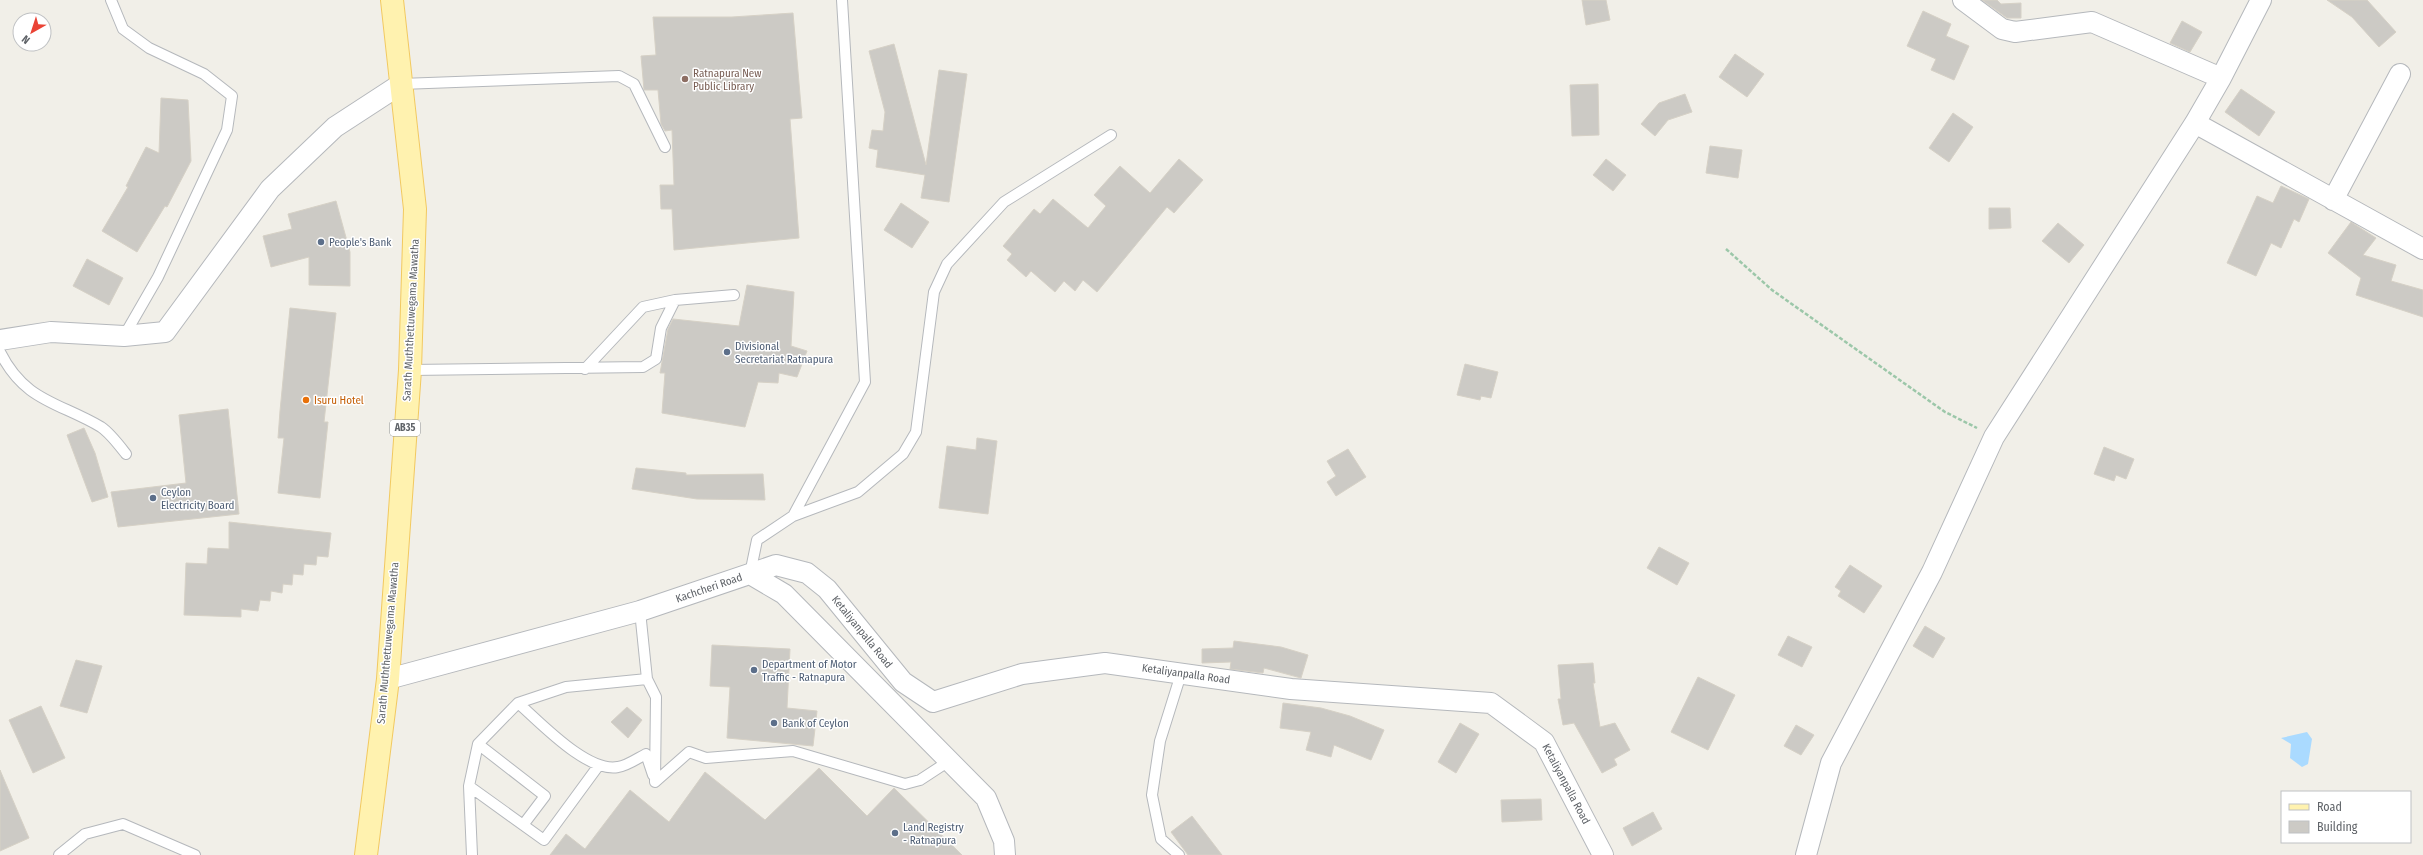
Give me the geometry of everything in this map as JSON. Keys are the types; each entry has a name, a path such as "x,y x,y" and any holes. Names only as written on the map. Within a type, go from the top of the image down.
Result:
{"main road":[{"name":"Sarath Muththettuwegama Mawatha","path":"366,855 388,680 410,370 415,209 392,0"}],"street":[{"path":"1963,0 2002,29 2015,32 2092,22 2221,78"},
{"path":"1806,855 1831,763 1932,572 1994,437 2195,123 2221,78 2261,0"},
{"path":"2333,200 2400,74"},
{"path":"0,340 51,332 124,336 165,332 270,189 335,127 401,84"},
{"path":"2195,123 2423,249"},
{"name":"Ketaliyanpalla Road","path":"750,574 776,565 807,573 827,589 903,682 934,702 1022,674 1105,663 1291,690 1491,703 1544,742 1603,855"},
{"name":"Kachcheri Road","path":"388,680 640,611 750,574 784,594 986,798 1004,841 1005,855"}],"lane":[{"path":"111,0 123,29 149,48 204,74 232,96 227,130 158,278 124,336"},
{"path":"794,516 865,382 842,0"},
{"path":"401,84 619,76 634,84 665,148"},
{"path":"750,574 757,540 794,516 858,492 904,454 916,432 934,292 947,264 1004,202 1111,136"},
{"path":"585,369 643,307 675,300 734,295"},
{"path":"410,370 585,369 643,367 656,359 661,328 675,300"},
{"path":"0,352 16,379 27,388 38,396 102,428 126,454"},
{"path":"640,611 647,678 656,697 655,782"},
{"path":"1179,855 1160,839 1152,795 1160,741 1182,674"},
{"path":"472,855 468,786 478,744 518,703 566,687 647,678"},
{"path":"518,703 578,754 599,765 618,768 646,754 655,782"},
{"path":"478,744 545,796 523,825"},
{"path":"655,782 689,752 706,758 793,751 905,784 920,780 949,761"},
{"path":"468,786 544,840 599,765"},
{"path":"59,855 85,834 123,824 196,855"}],"path":[{"path":"1726,250 1772,290 1945,412 1994,437"}],"water":[{"path":"2307,732 2312,739 2308,764 2302,767 2290,758 2291,744 2281,738"}],"building":[{"path":"1582,0 1606,0 1610,20 1586,25"},
{"path":"1982,0 1997,0 2001,4 2021,3 2021,18 2007,18"},
{"path":"2327,0 2367,0 2396,32 2379,47 2352,17"},
{"path":"1923,11 1951,24 1946,36 1969,46 1954,80 1931,70 1936,59 1907,46"},
{"path":"793,13 802,118 790,119 799,238 674,250 672,209 661,209 660,185 674,185 672,130 665,131 661,124 658,90 644,90 641,56 656,55 653,17 732,17"},
{"path":"2182,21 2202,32 2190,52 2170,43"},
{"path":"894,44 926,165 939,70 967,74 949,202 921,198 925,175 876,167 878,150 869,148 872,130 883,131 885,112 869,51"},
{"path":"1735,54 1764,74 1747,97 1719,77"},
{"path":"1598,84 1599,135 1572,136 1570,85"},
{"path":"2241,89 2275,112 2259,136 2225,112"},
{"path":"1685,94 1692,112 1668,120 1655,136 1641,124 1659,103"},
{"path":"161,98 188,100 191,161 167,207 165,206 137,252 102,231 128,187 126,186 146,147 159,153"},
{"path":"1953,113 1973,127 1949,162 1929,148"},
{"path":"1710,146 1742,150 1738,178 1706,173"},
{"path":"1179,159 1203,180 1174,213 1167,207 1097,292 1083,280 1075,291 1064,281 1055,292 1031,271 1026,277 1007,260 1012,254 1003,246 1034,209 1040,214 1053,199 1088,228 1106,206 1094,195 1120,166 1150,193"},
{"path":"1606,159 1626,175 1613,191 1593,175"},
{"path":"2281,186 2309,199 2299,222 2294,219 2281,248 2271,243 2256,276 2227,263 2257,196 2273,203"},
{"path":"336,201 350,252 350,286 309,285 309,257 271,267 263,236 292,229 288,214"},
{"path":"901,203 929,222 912,248 884,230"},
{"path":"1989,208 2010,208 2011,228 1989,229"},
{"path":"2351,222 2376,238 2363,255 2396,265 2391,281 2423,290 2423,317 2356,295 2361,278 2328,253"},
{"path":"2058,223 2084,245 2069,263 2042,241"},
{"path":"87,259 123,278 109,305 73,286"},
{"path":"747,285 794,292 791,346 807,351 797,377 779,373 778,383 758,382 745,427 662,413 665,373 660,373 668,329 673,319 739,326"},
{"path":"290,308 336,313 324,422 328,422 320,498 278,493 284,438 278,438"},
{"path":"1465,364 1498,372 1491,398 1481,396 1480,400 1457,395"},
{"path":"228,409 239,514 118,527 111,492 186,483 179,415"},
{"path":"84,428 95,453 108,497 92,502 67,435"},
{"path":"977,438 997,441 988,514 939,508 947,446 976,450"},
{"path":"2104,447 2134,459 2126,479 2116,475 2114,481 2094,474"},
{"path":"1348,449 1366,477 1336,496 1327,482 1336,476 1327,461"},
{"path":"636,468 686,473 686,475 763,474 765,500 697,499 632,489"},
{"path":"229,522 331,533 328,557 317,556 316,565 304,564 303,575 293,574 292,585 283,584 282,593 271,591 270,601 260,600 258,611 241,609 241,617 184,615 186,563 207,564 208,548 229,549"},
{"path":"1659,547 1689,563 1677,585 1647,568"},
{"path":"1850,565 1882,586 1864,613 1838,596 1841,591 1835,587"},
{"path":"1925,626 1945,638 1933,658 1913,646"},
{"path":"1788,636 1812,647 1802,667 1778,655"},
{"path":"1234,641 1281,647 1308,655 1301,678 1264,668 1263,673 1230,669 1231,662 1202,663 1202,649 1233,648"},
{"path":"712,645 790,649 787,708 817,711 813,746 727,738 730,687 710,686"},
{"path":"76,660 102,666 87,713 60,706"},
{"path":"1593,663 1595,683 1593,683 1600,727 1615,723 1630,750 1614,759 1617,765 1602,773 1574,723 1563,725 1558,699 1561,699 1558,665"},
{"path":"1698,677 1735,695 1708,750 1671,732"},
{"path":"1283,703 1321,708 1350,716 1384,730 1371,760 1334,745 1331,757 1306,750 1311,732 1280,728"},
{"path":"41,706 65,758 33,773 9,720"},
{"path":"627,707 642,720 628,738 611,722"},
{"path":"1460,723 1479,734 1456,773 1438,762"},
{"path":"1796,725 1814,735 1801,755 1784,746"},
{"path":"819,768 867,816 894,788 962,855 550,855 566,834 585,849 630,790 669,822 705,772 765,820"},
{"path":"0,770 29,838 0,851"},
{"path":"1541,799 1542,820 1502,822 1501,800"},
{"path":"1653,812 1662,829 1632,846 1623,828"},
{"path":"1192,816 1222,855 1188,855 1171,832"}],"place":[{"name":"Ratnapura New Public Library","path":"685,79"},
{"name":"People's Bank","path":"321,242"},
{"name":"Divisional Secretariat Ratnapura","path":"727,352"},
{"name":"Isuru Hotel","path":"306,400"},
{"name":"Ceylon Electricity Board","path":"153,498"},
{"name":"Department of Motor Traffic - Ratnapura","path":"754,670"},
{"name":"Bank of Ceylon","path":"774,723"},
{"name":"Land Registry - Ratnapura","path":"895,833"}]}
